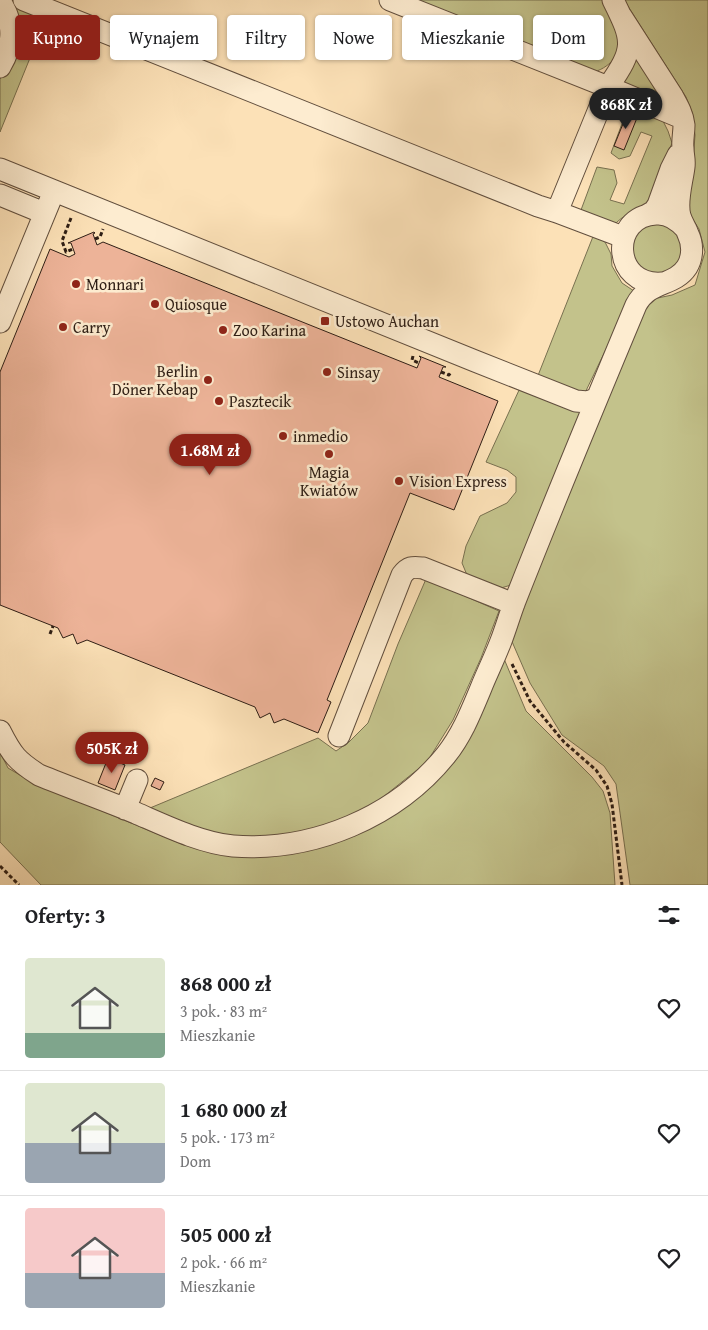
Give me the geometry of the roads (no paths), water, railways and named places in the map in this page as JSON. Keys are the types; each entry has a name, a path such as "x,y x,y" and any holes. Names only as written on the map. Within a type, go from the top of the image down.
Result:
{"lane":[{"path":"24,0 39,4 528,203 624,238"},
{"path":"390,0 608,86 682,118"},
{"path":"0,1 6,11 11,34 9,48 0,67"},
{"path":"557,212 608,86 624,62 629,49 628,32 617,8"},
{"path":"617,8 673,97 684,125 682,148 685,161 679,215 689,234 692,246 691,254 689,263 678,276 670,281 653,283 637,277 630,271 622,253 624,238 632,224 639,218 654,211 658,205 674,162 682,148"},
{"path":"0,169 576,401 588,402 597,398"},
{"path":"0,322 54,191"},
{"path":"0,195 44,213"},
{"path":"647,215 659,214 670,216 678,221 686,230"},
{"path":"0,731 12,754 20,763 39,776 173,829 230,846 266,846 300,842 350,825 401,798 415,787 448,753 466,724 501,642 514,604 597,398 640,298 647,291 662,283"},
{"path":"339,736 402,575 407,569 423,568 514,604"},
{"path":"125,809 137,780"}],"place":[{"name":"Monnari","path":"76,284"},
{"name":"Quiosque","path":"155,304"},
{"name":"Ustowo Auchan","path":"325,321"},
{"name":"Carry","path":"63,327"},
{"name":"Zoo Karina","path":"223,330"},
{"name":"Sinsay","path":"327,372"},
{"name":"Berlin Döner Kebap","path":"208,380"},
{"name":"Pasztecik","path":"219,401"},
{"name":"inmedio","path":"283,436"},
{"name":"Magia Kwiatów","path":"329,454"},
{"name":"Vision Express","path":"399,481"}]}
